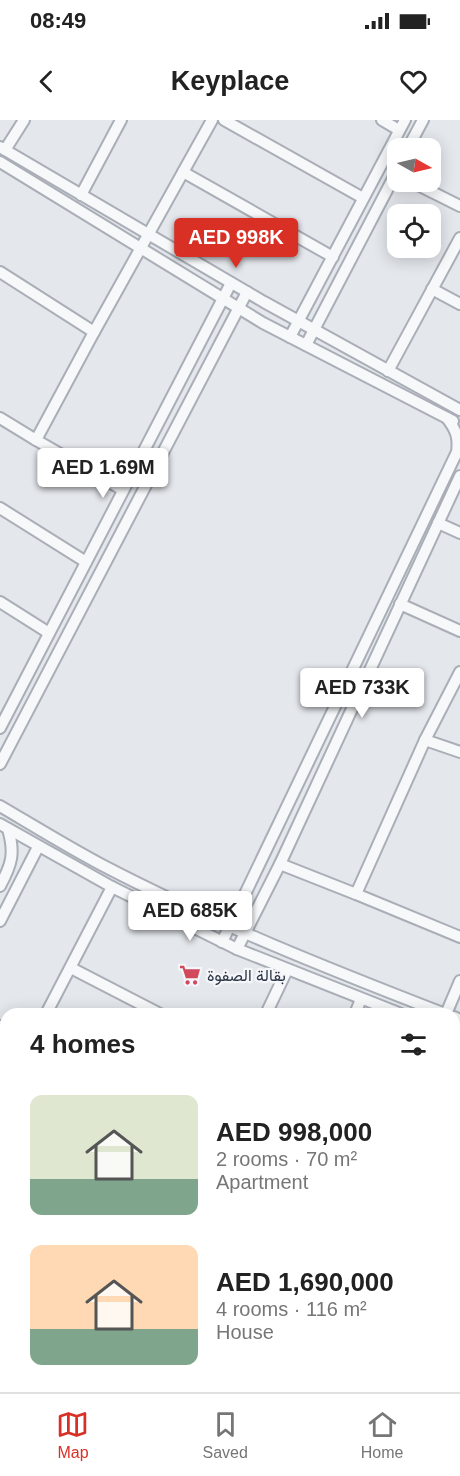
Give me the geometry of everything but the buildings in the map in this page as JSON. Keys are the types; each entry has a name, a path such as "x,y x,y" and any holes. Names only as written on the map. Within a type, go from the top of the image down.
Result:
{"street":[{"path":"24,120 3,149 231,283 460,410"},
{"path":"81,195 121,120"},
{"path":"36,440 212,120"},
{"path":"224,120 363,198"},
{"path":"290,337 402,125 382,120"},
{"path":"413,138 423,120"},
{"path":"0,162 238,309 460,425"},
{"path":"183,172 333,257"},
{"path":"306,345 387,191"},
{"path":"432,192 460,206"},
{"path":"388,371 460,238"},
{"path":"0,272 94,332"},
{"path":"0,728 231,283"},
{"path":"432,289 460,304"},
{"path":"0,764 247,292"},
{"path":"0,418 123,490"},
{"path":"222,942 457,452 456,429 447,418"},
{"path":"237,949 280,864 460,476"},
{"path":"0,508 86,562"},
{"path":"438,523 460,533"},
{"path":"0,602 49,633"},
{"path":"400,604 460,631"},
{"path":"356,894 425,740 460,672"},
{"path":"425,740 460,752"},
{"path":"0,806 101,865 229,926 336,972 430,1008"},
{"path":"4,826 112,887 222,942 385,1008"},
{"path":"0,886 10,867 13,846 4,826"},
{"path":"0,921 38,847"},
{"path":"280,864 460,937"},
{"path":"49,1008 112,887"},
{"path":"70,968 148,1008"},
{"path":"269,1008 287,970"},
{"path":"449,1008 460,981"},
{"path":"357,1008 361,999"}],"place":[{"name":"بقالة الصفوة","path":"190,975"}]}
